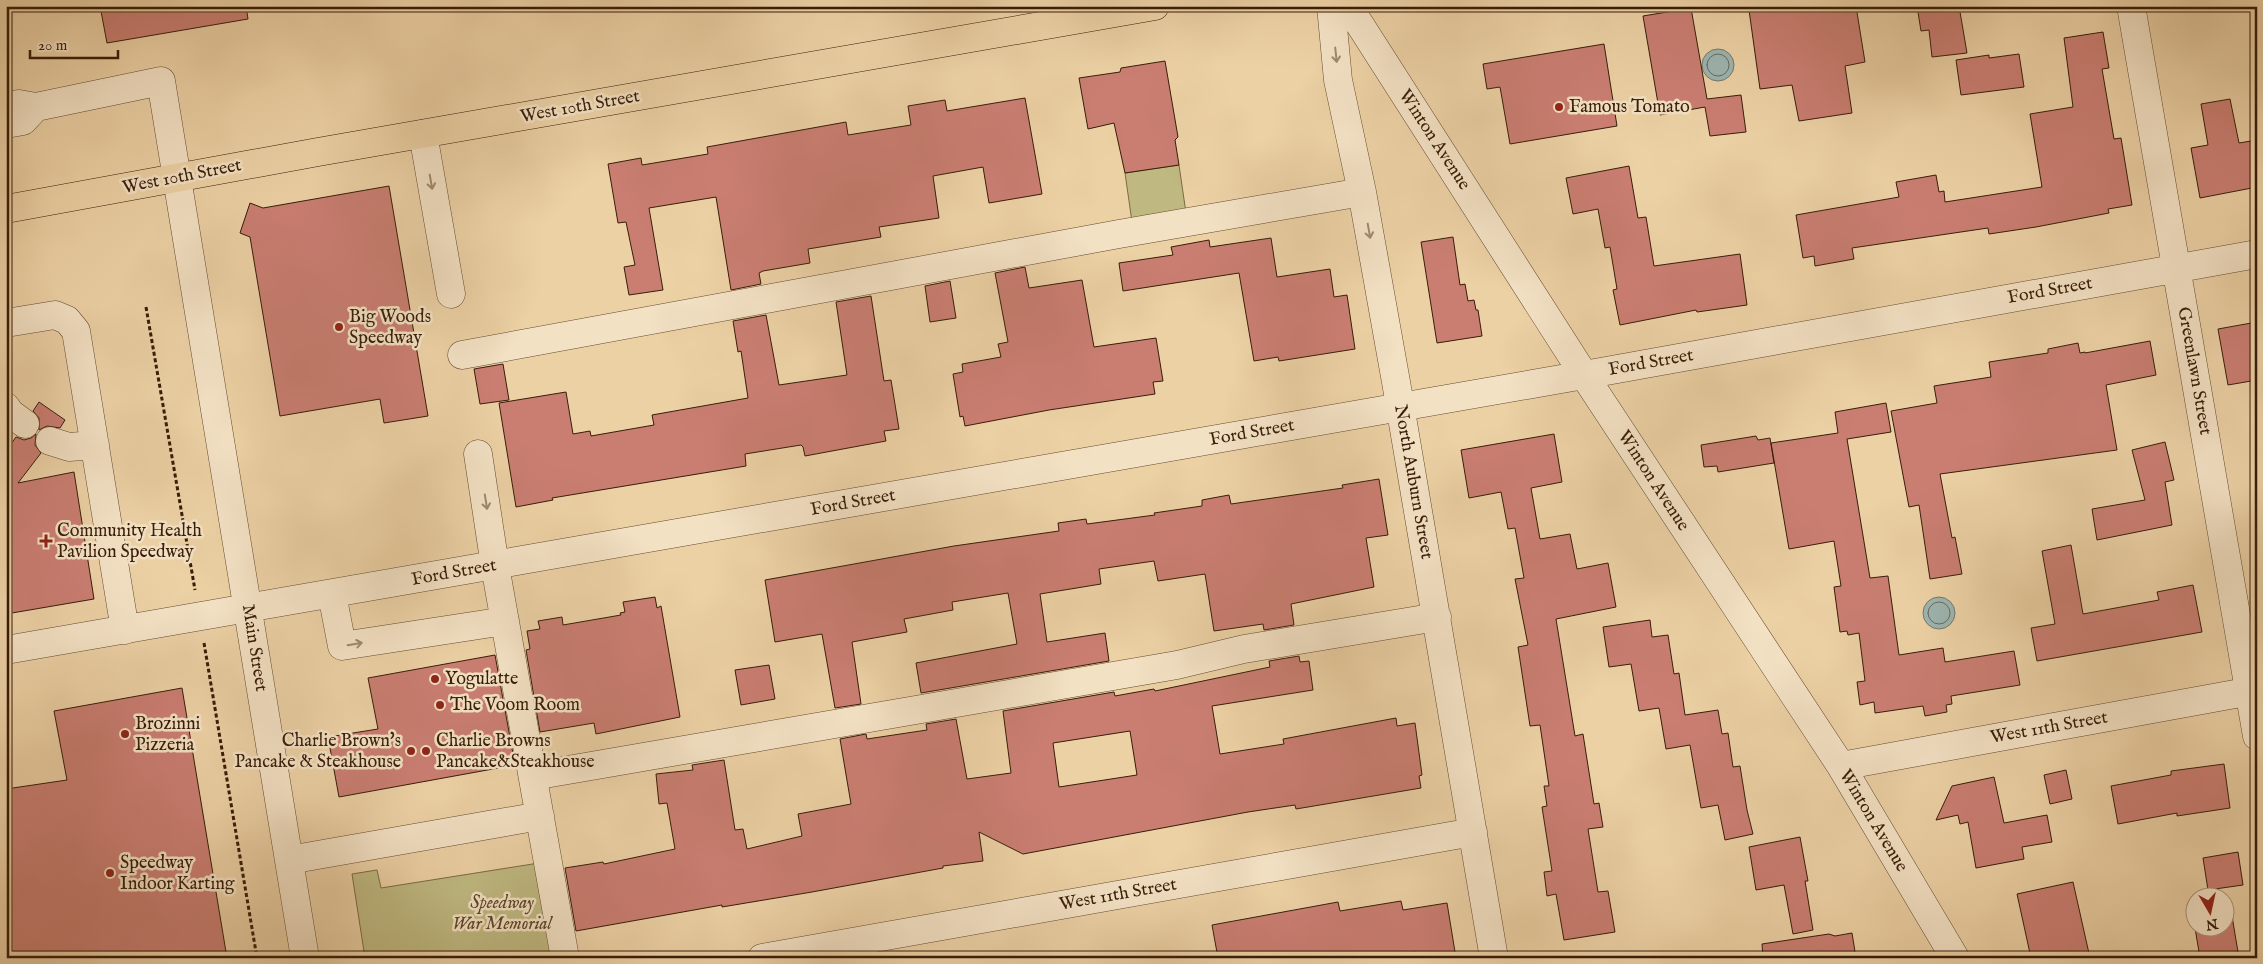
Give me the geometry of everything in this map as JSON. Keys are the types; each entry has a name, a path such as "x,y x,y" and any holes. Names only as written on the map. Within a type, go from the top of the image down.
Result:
{"main road":[{"name":"West 10th Street","path":"6,209 1155,6"}],"street":[{"name":"North Auburn Street","path":"1331,6 1338,80 1362,192 1401,407 1494,958"},
{"name":"Winton Avenue","path":"1348,6 1584,375 1841,766 1955,958"},
{"name":"Greenlawn Street","path":"2131,6 2176,269 2253,690 2257,736"},
{"name":"Main Street","path":"36,108 161,81 305,958"},
{"path":"6,107 19,104 36,108"},
{"path":"6,124 23,121 36,108"},
{"path":"423,134 451,294"},
{"path":"462,355 1362,192"},
{"name":"Ford Street","path":"6,650 1584,375 2257,254"},
{"path":"6,323 55,315 67,320 76,331 125,630"},
{"path":"50,441 69,447 95,444"},
{"path":"478,454 495,566 565,958"},
{"path":"332,594 342,646 505,621"},
{"path":"533,776 1177,664 1244,649 1436,617"},
{"name":"West 11th Street","path":"1841,766 2253,690"},
{"path":"289,860 540,816"},
{"name":"West 11th Street","path":"762,958 1473,832"}],"green space":[{"path":"1179,165 1186,213 1132,222 1125,173"},
{"name":"Speedway War Memorial","path":"539,863 556,958 365,958 352,874 377,870 381,888"}],"water":[{"path":"1718,49 1724,50 1729,54 1733,59 1733,71 1729,76 1724,80 1718,81 1712,80 1707,76 1703,71 1702,65 1703,59 1707,54 1712,50"},
{"path":"1939,597 1951,601 1955,613 1951,625 1939,629 1927,625 1923,613 1927,601"}],"building":[{"path":"100,6 246,6 248,19 107,43"},
{"path":"1774,6 1856,6 1865,62 1845,66 1852,113 1799,121 1792,85 1760,89 1749,10"},
{"path":"1917,6 1959,6 1967,53 1932,57 1929,30 1921,31"},
{"path":"1691,8 1707,99 1741,95 1746,132 1710,136 1705,107 1660,115 1643,16"},
{"path":"2103,32 2109,68 2102,69 2114,139 2121,138 2132,205 2108,209 2109,213 2036,227 1989,234 1988,228 1852,248 1854,259 1815,266 1814,256 1803,258 1796,215 1899,197 1896,182 1936,175 1939,192 1944,191 1945,202 2042,187 2030,114 2073,107 2064,38"},
{"name":"Famous Tomato","path":"1604,44 1617,126 1510,144 1500,87 1487,89 1483,64"},
{"path":"2019,54 2024,87 1961,95 1956,60 1989,55 1989,58"},
{"path":"1165,61 1178,137 1175,140 1179,165 1125,173 1114,123 1088,129 1079,78 1120,72 1121,68"},
{"path":"1025,98 1042,194 989,203 983,167 933,176 939,218 879,227 881,237 808,249 810,263 763,271 759,273 761,284 731,290 716,197 649,208 663,290 629,295 624,267 635,265 626,222 618,223 608,164 641,158 642,165 708,154 707,147 846,122 848,135 911,125 908,106 945,100 947,111"},
{"path":"2230,99 2239,143 2257,140 2257,187 2200,198 2191,148 2208,145 2201,104"},
{"path":"1629,166 1638,218 1646,217 1654,266 1740,254 1747,305 1697,312 1696,310 1620,325 1613,290 1617,289 1610,247 1605,248 1598,209 1573,214 1566,178"},
{"name":"Big Woods Speedway","path":"389,186 428,416 384,423 380,399 280,416 250,237 240,233 250,203 263,208"},
{"path":"1453,237 1460,285 1465,284 1468,301 1474,300 1476,310 1478,310 1482,336 1437,343 1421,242"},
{"path":"1271,238 1277,277 1330,269 1334,297 1347,295 1355,349 1279,361 1278,357 1254,361 1239,273 1123,291 1119,263 1173,255 1171,247 1209,240 1210,247"},
{"path":"1025,267 1029,288 1082,280 1094,347 1156,338 1163,381 1153,382 1155,394 1049,410 965,426 963,416 960,417 953,374 963,372 962,364 1001,357 998,344 1008,342 995,273"},
{"path":"950,281 956,318 930,322 925,286"},
{"path":"871,296 884,381 891,380 899,429 884,431 886,441 805,456 801,445 745,454 746,466 552,498 553,500 516,507 499,403 566,392 573,434 590,431 591,436 654,425 652,415 748,398 741,351 738,352 733,321 766,315 779,385 847,375 836,302"},
{"path":"2257,322 2257,380 2228,385 2218,329"},
{"path":"2150,341 2156,375 2106,385 2117,450 1940,474 1952,538 1955,537 1962,574 1930,579 1919,505 1909,507 1891,411 1937,403 1934,386 1991,377 1989,362 2048,353 2048,349 2078,343 2080,353 2085,353"},
{"path":"503,364 509,400 480,404 474,369"},
{"path":"39,402 65,420 60,428 47,426 39,430 39,418 33,411"},
{"path":"1886,403 1891,432 1847,439 1870,578 1888,576 1899,655 1943,648 1945,662 2014,651 2020,685 1951,696 1952,704 1946,705 1947,712 1925,716 1923,706 1875,713 1874,702 1860,705 1857,682 1865,681 1859,633 1848,635 1847,631 1840,632 1834,587 1841,586 1834,541 1789,549 1771,443 1838,433 1835,412"},
{"name":"Community Health Pavilion Speedway","path":"36,434 35,445 41,453 18,483 74,472 94,599 6,614 6,451 16,437 24,440"},
{"path":"1554,434 1562,482 1531,488 1540,539 1570,534 1577,569 1608,563 1616,607 1556,619 1575,736 1583,734 1594,804 1599,803 1603,827 1588,829 1598,892 1608,891 1615,932 1564,940 1556,894 1547,896 1544,872 1552,871 1542,807 1547,806 1544,786 1549,786 1540,725 1530,726 1518,647 1528,645 1515,579 1524,578 1515,528 1508,529 1501,492 1469,498 1461,450"},
{"path":"1756,436 1758,440 1770,438 1774,463 1718,472 1717,466 1704,467 1701,445"},
{"path":"2165,442 2174,480 2165,482 2172,525 2097,540 2092,509 2145,500 2132,450"},
{"path":"1379,479 1388,535 1366,538 1374,587 1291,604 1294,625 1264,630 1263,624 1214,631 1205,574 1158,581 1154,561 1099,569 1101,584 1040,594 1047,642 1105,633 1109,661 921,693 916,663 1017,644 1008,593 952,602 953,610 904,619 907,632 852,642 861,704 835,708 822,634 775,642 765,580 954,546 1059,531 1058,523 1086,519 1087,524 1155,515 1154,513 1202,506 1202,500 1229,495 1231,504 1343,488 1342,485"},
{"path":"2071,545 2083,614 2159,600 2157,592 2193,585 2202,632 2037,661 2031,628 2055,624 2042,551"},
{"path":"655,597 657,608 661,606 680,717 596,734 594,723 540,732 526,650 530,649 527,631 540,629 538,621 562,617 563,625 621,615 620,613 625,612 623,602"},
{"path":"1650,620 1652,637 1668,635 1674,674 1679,673 1685,715 1718,710 1722,734 1728,733 1733,767 1740,766 1753,834 1725,840 1718,805 1701,808 1690,745 1666,749 1659,708 1639,711 1631,664 1609,667 1603,627"},
{"name":"Charlie Browns Pancake&Steakhouse","path":"495,655 515,765 339,797 328,737 378,729 368,678"},
{"path":"1299,656 1300,662 1309,661 1313,690 1212,706 1220,754 1284,744 1283,739 1396,718 1397,726 1415,723 1422,775 1419,776 1421,788 1296,809 1295,805 1248,812 1023,854 979,832 983,861 943,866 943,868 812,892 722,907 722,905 576,931 565,868 603,862 604,864 675,849 667,803 659,804 656,774 693,770 692,765 724,760 735,830 743,829 747,849 802,836 798,814 851,804 840,739 866,734 867,739 927,730 926,724 956,719 967,779 1011,773 1003,711 1114,692 1115,696 1154,689 1155,691 1270,667 1269,661","holes":["1130,731 1137,775 1059,787 1053,743"]},
{"path":"769,665 775,699 741,705 735,670"},
{"name":"Speedway Indoor Karting","path":"182,688 227,958 6,958 6,789 67,780 54,711"},
{"path":"2224,764 2230,808 2177,816 2177,813 2118,824 2111,786 2171,775 2171,771"},
{"path":"2066,770 2072,799 2050,804 2044,775"},
{"path":"1994,777 2004,823 2047,815 2052,842 2022,847 2024,859 1976,868 1968,822 1960,824 1958,815 1936,820 1952,786"},
{"path":"1800,837 1808,881 1805,881 1813,930 1793,934 1784,885 1756,890 1749,847"},
{"path":"2238,852 2243,885 2207,886 2203,858"},
{"path":"2073,882 2090,958 2031,958 2017,894"},
{"path":"1401,901 1403,910 1447,903 1456,958 1416,958 1415,952 1380,958 1218,958 1212,925 1338,902 1340,911"},
{"path":"1852,933 1856,958 1763,958 1762,944 1829,934 1835,936"},
{"path":"2196,936 2235,936 2239,958 2200,958"}],"place":[{"name":"Famous Tomato","path":"1559,107"},
{"name":"Big Woods Speedway","path":"339,327"},
{"name":"Community Health Pavilion Speedway","path":"46,541"},
{"name":"Yogulatte","path":"435,679"},
{"name":"The Voom Room","path":"440,705"},
{"name":"Brozinni Pizzeria","path":"125,734"},
{"name":"Charlie Brown's Pancake & Steakhouse","path":"411,751"},
{"name":"Charlie Browns Pancake&Steakhouse","path":"426,751"},
{"name":"Speedway Indoor Karting","path":"110,873"}]}
